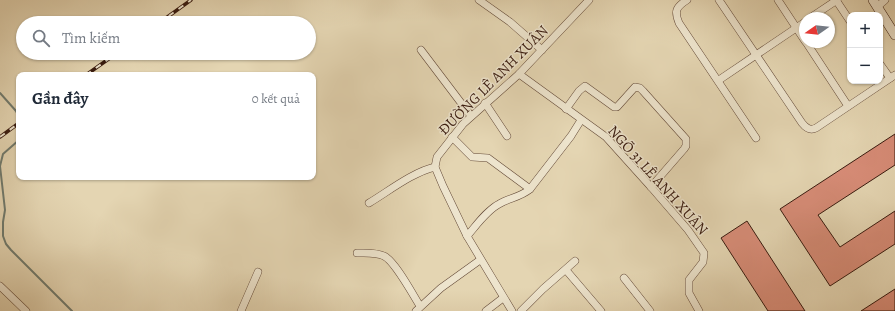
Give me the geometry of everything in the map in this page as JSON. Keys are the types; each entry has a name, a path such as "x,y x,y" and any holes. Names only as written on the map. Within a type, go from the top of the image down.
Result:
{"main road":[{"path":"875,3 894,31"}],"street":[{"path":"479,0 510,22 542,50"},
{"name":"ĐƯỜNG LÊ ANH XUÂN","path":"435,167 437,157 452,137 471,116 519,74 589,0"},
{"path":"687,0 678,2 676,15 756,138"},
{"path":"719,0 802,123 808,129 813,130 893,77 883,67"},
{"path":"778,0 799,32"},
{"path":"819,12 836,0 847,16"},
{"path":"875,3 885,0"},
{"path":"719,80 799,26"},
{"path":"810,48 848,106"},
{"path":"421,50 471,116"},
{"name":"NGÕ 31 LÊ ANH XUÂN","path":"519,74 606,137 688,230 704,253 703,262 689,280 690,293 700,311"},
{"path":"566,109 579,91 585,86 614,107 617,107 635,87 640,88 686,140 684,149 651,187"},
{"path":"486,103 507,136"},
{"path":"467,236 498,204 523,194 530,189 571,136 581,120"},
{"path":"452,137 472,157 488,158 530,189"},
{"path":"369,203 414,175 428,168 435,167 440,181 467,236 480,260 512,311"},
{"path":"356,253 375,254 388,258 397,269 418,309 441,288 480,260"},
{"path":"522,311 543,289 575,261"},
{"path":"566,270 602,311"},
{"path":"240,311 258,272"},
{"path":"624,278 650,311"},
{"path":"0,286 26,311"},
{"path":"486,311 504,298"}],"building":[{"path":"895,134 895,165 818,215 840,247 895,211 895,244 830,286 780,209"},
{"path":"747,221 805,311 768,311 721,238"},
{"path":"895,289 895,311 861,311"}],"waterway":[{"path":"0,93 16,111"},
{"path":"16,143 3,154 0,166 5,210 3,236 6,244 11,250 72,311"}],"railway":[{"path":"169,16 191,0"},
{"path":"90,72 107,60"},
{"path":"0,137 16,125"}]}
